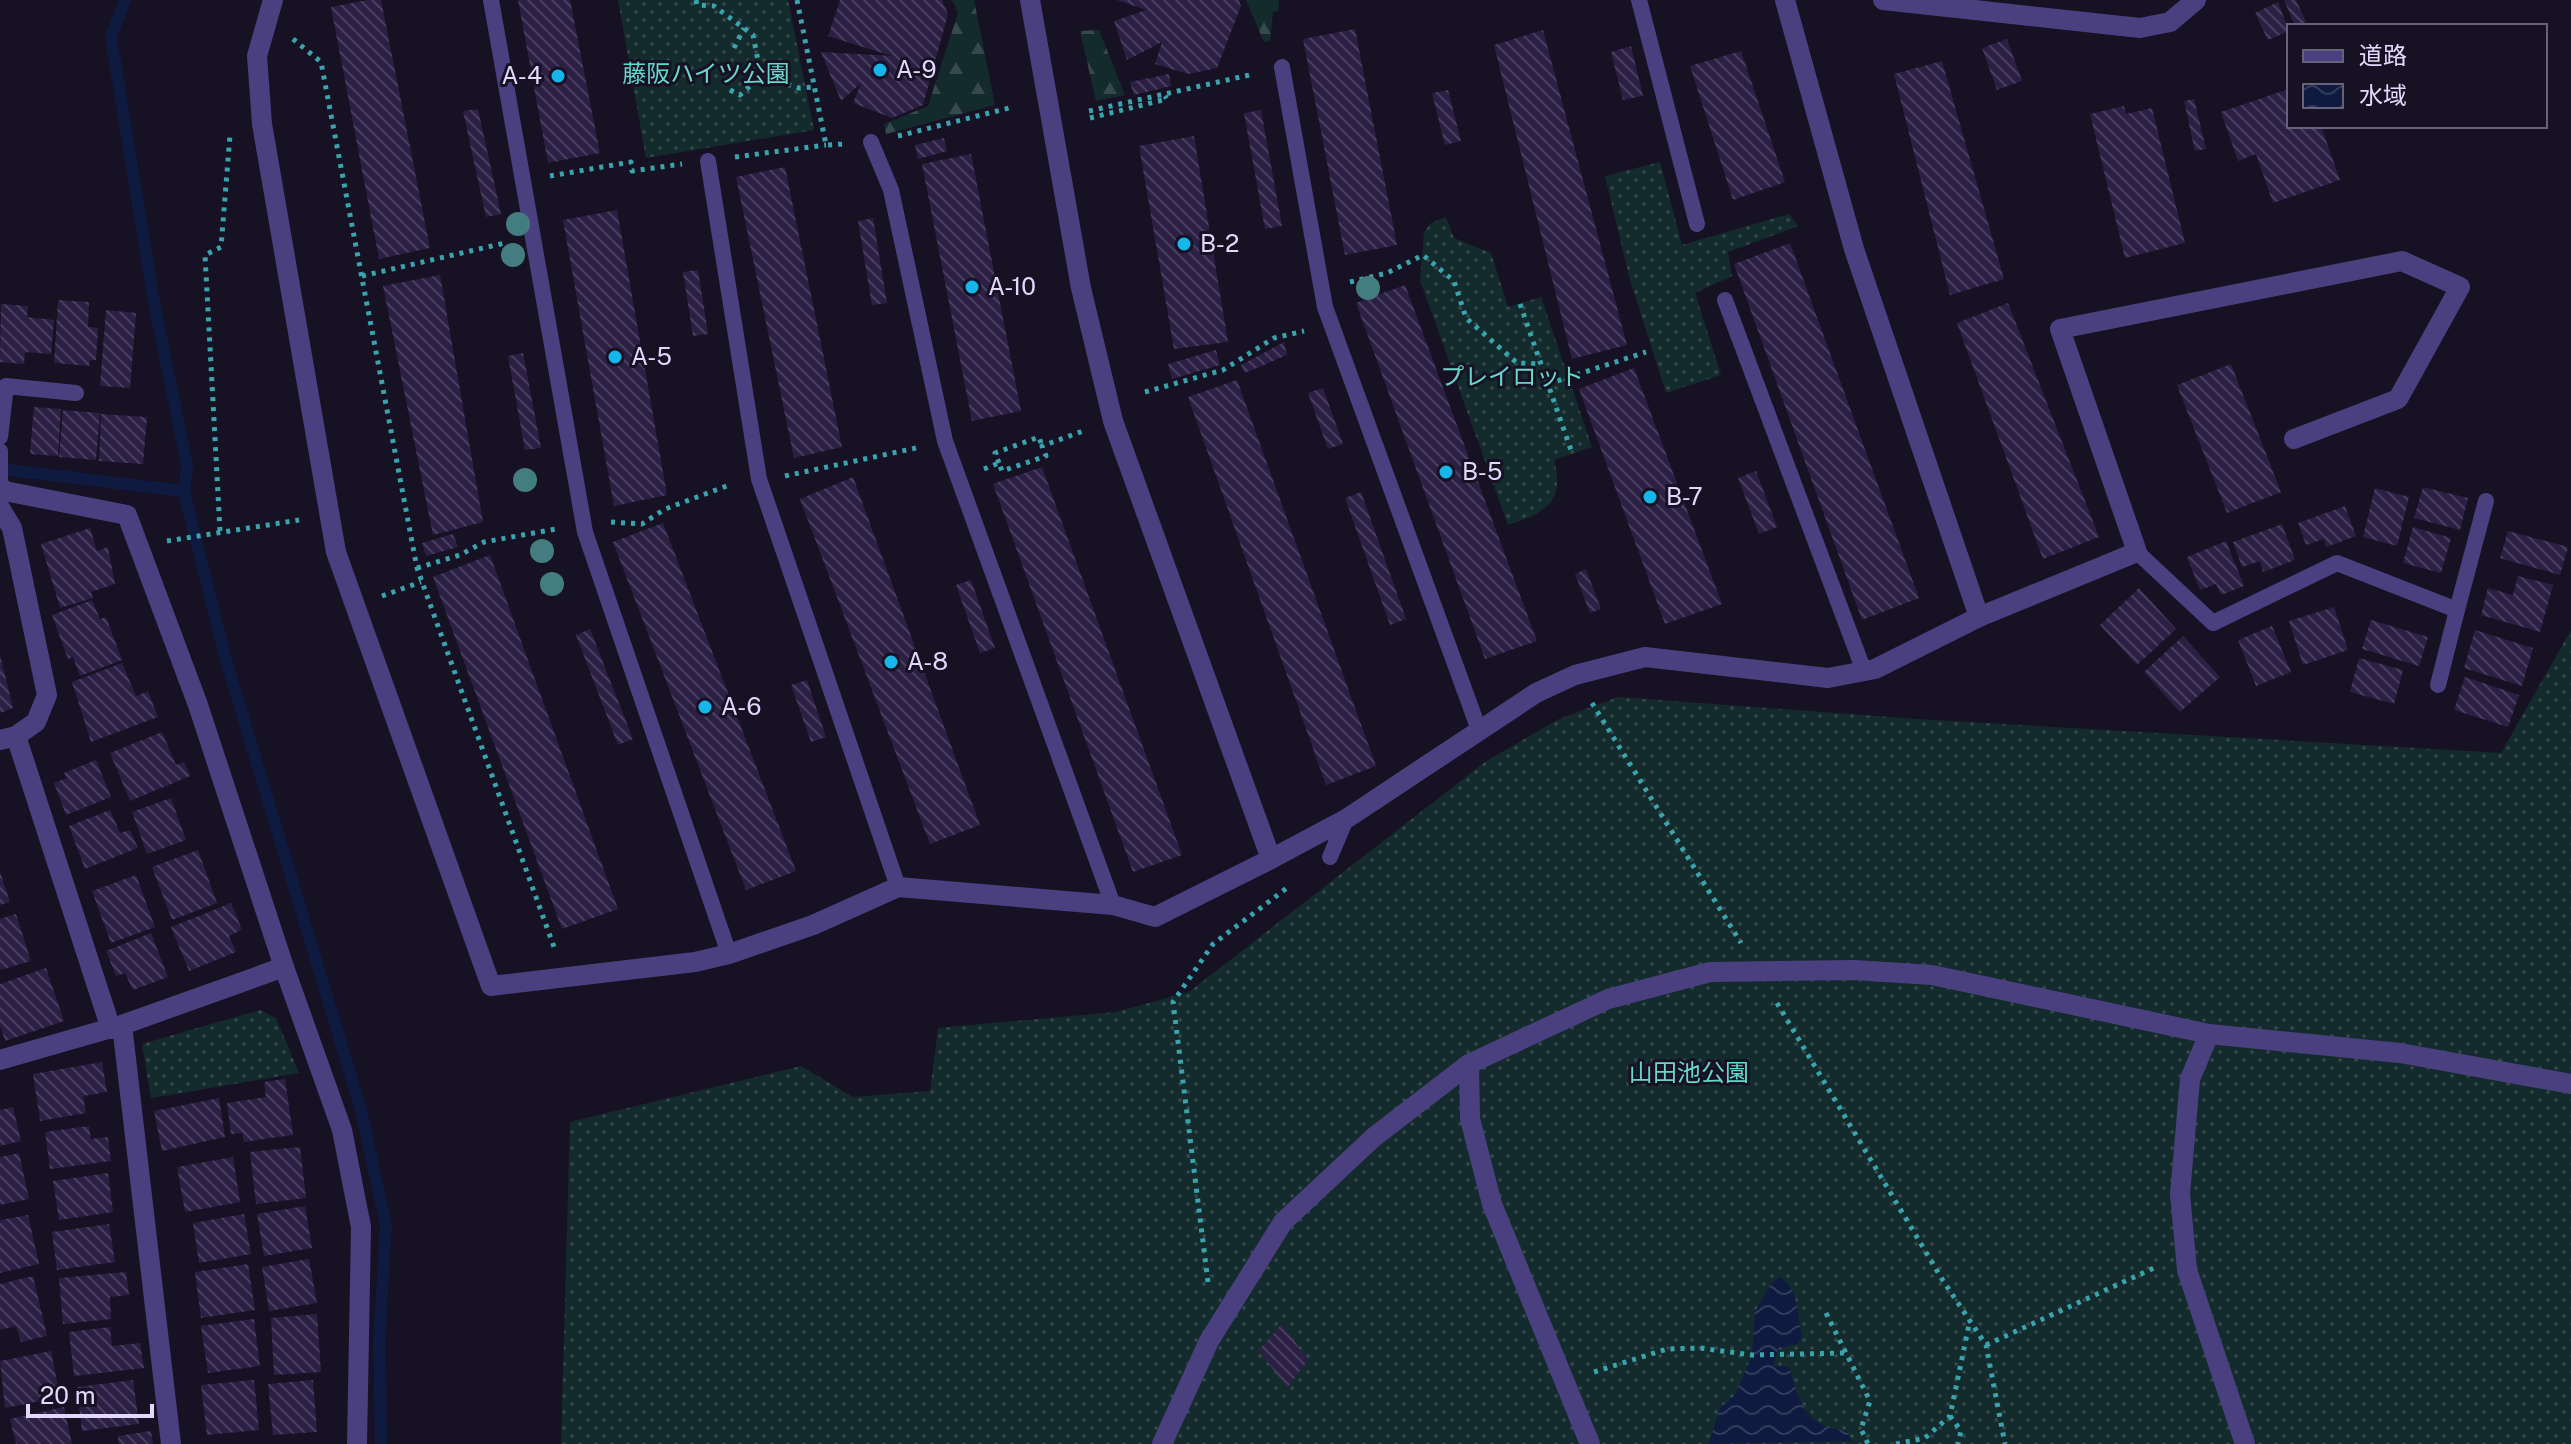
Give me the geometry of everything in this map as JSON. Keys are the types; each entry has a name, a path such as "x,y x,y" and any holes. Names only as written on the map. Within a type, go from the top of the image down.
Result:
{"street":[{"path":"1030,0 1081,288 1106,396 1271,859"},
{"path":"1785,0 1854,249 1979,617"},
{"path":"1883,0 2009,7 2140,28 2170,22 2196,0"},
{"path":"271,9 257,56 262,124 336,552 491,986 695,962 729,954 813,925 898,887 1113,905 1155,917 1346,819 1536,693 1575,675 1645,657 1828,678 1864,671 1979,617 2137,552 2060,329 2402,261 2460,287 2398,399 2294,439"},
{"path":"171,1444 117,1027 8,738 36,722 47,695 2,494 127,515 198,705 284,967 342,1130 361,1227 357,1444"},
{"path":"0,1060 117,1027 284,967"},
{"path":"1162,1444 1209,1341 1283,1222 1374,1137 1469,1064 1608,999 1710,972 1854,970 1932,975 2209,1034 2400,1053 2571,1084"},
{"path":"2209,1034 2190,1079 2185,1123 2180,1194 2185,1254 2187,1270 2245,1444"},
{"path":"1469,1064 1470,1119 1492,1204 1590,1444"}],"lane":[{"path":"491,0 584,523 729,954"},
{"path":"1639,0 1697,224"},
{"path":"1282,67 1325,307 1479,730"},
{"path":"871,142 891,190 945,441 1113,905"},
{"path":"708,161 759,479 898,887"},
{"path":"1725,300 1864,671"},
{"path":"0,437 3,386 76,393"},
{"path":"0,453 2,494"},
{"path":"2438,685 2486,501"},
{"path":"2137,552 2213,623 2337,563 2457,610"},
{"path":"1330,857 1346,819"}],"path":[{"path":"696,0 697,5 714,6 753,35 761,76"},
{"path":"797,0 826,145 871,142"},
{"path":"271,9 321,62 417,568 565,978"},
{"path":"734,48 744,28"},
{"path":"1090,115 1164,92 1165,96 1282,67"},
{"path":"761,76 799,88 814,87"},
{"path":"730,90 740,95 761,76"},
{"path":"897,136 1013,107"},
{"path":"217,532 205,255 221,247 231,122"},
{"path":"561,174 631,162"},
{"path":"362,276 533,236"},
{"path":"1352,282 1387,273 1423,255 1454,281 1466,318 1517,363 1541,364"},
{"path":"1520,304 1572,453"},
{"path":"1145,392 1223,370 1274,338 1332,325"},
{"path":"1548,384 1646,352"},
{"path":"1042,446 1086,429"},
{"path":"1039,437 1046,456 1002,471 999,463 995,453 1039,437"},
{"path":"793,474 945,441"},
{"path":"981,470 999,463"},
{"path":"618,520 642,524 665,509 735,482 759,479"},
{"path":"162,542 302,520"},
{"path":"417,568 460,555 484,542 584,523"},
{"path":"354,605 421,582"},
{"path":"1575,675 1757,969 1942,1279 1986,1345 2005,1444"},
{"path":"1209,1341 1208,1283 1173,1002 1213,944 1330,857"},
{"path":"1986,1345 2185,1254"},
{"path":"1826,1313 1870,1401 1861,1429 1868,1444"},
{"path":"1896,1444 1925,1438 1950,1416 1970,1319"},
{"path":"1563,1384 1667,1349 1700,1348 1777,1356 1845,1353"},
{"path":"1950,1416 1961,1431 1958,1444"}],"green space":[{"name":"藤阪ハイツ公園","path":"618,0 788,0 814,130 646,158"},
{"path":"952,0 974,0 995,105 886,134 884,124 928,106 958,13"},
{"path":"1246,0 1279,0 1278,11 1273,12 1270,41 1264,42"},
{"path":"1099,30 1125,95 1096,101 1080,31"},
{"name":"プレイロット","path":"1660,162 1682,245 1789,214 1798,226 1728,252 1732,276 1695,293 1721,375 1666,393 1630,280 1605,176"},
{"name":"プレイロット","path":"1446,217 1454,238 1491,253 1508,307 1541,297 1592,447 1554,460 1557,486 1549,504 1533,515 1508,525 1420,280 1424,232 1431,223"},
{"name":"山田池公園","path":"2571,630 2571,1444 561,1444 570,1122 801,1066 853,1097 930,1091 938,1028 1116,1012 1189,992 1485,762 1557,720 1618,697 1917,719 2501,753"},
{"path":"260,1010 276,1018 299,1073 151,1098 142,1044"}],"water":[{"path":"1780,1277 1794,1296 1802,1335 1798,1344 1778,1348 1773,1366 1789,1367 1806,1411 1822,1424 1847,1431 1852,1441 1709,1444 1720,1408 1735,1395 1752,1355 1755,1312 1771,1283"}],"building":[{"path":"381,0 430,248 379,259 331,7"},
{"name":"A-4","path":"518,0 570,0 600,153 548,163"},
{"name":"A-9","path":"840,0 942,0 948,14 923,105 892,118 853,103 861,83 841,101 821,52 892,56 828,36"},
{"path":"1117,0 1239,0 1241,6 1217,68 1188,74 1155,64 1162,42 1127,60 1114,21 1146,10"},
{"path":"2284,0 2296,0 2306,22 2294,24"},
{"path":"2278,2 2287,32 2268,40 2255,13"},
{"path":"1355,29 1397,245 1345,255 1303,39"},
{"path":"1543,30 1627,345 1572,359 1494,45"},
{"path":"2007,39 2022,81 1997,90 1982,48"},
{"path":"1631,46 1643,96 1623,100 1611,52"},
{"path":"1741,51 1785,182 1733,200 1690,66"},
{"path":"1942,61 2004,279 1950,295 1894,74"},
{"path":"1169,74 1171,86 1134,95 1130,82"},
{"path":"1448,90 1461,141 1445,145 1432,93"},
{"path":"2287,90 2287,128 2322,128 2340,180 2273,203 2256,154 2238,161 2221,112"},
{"path":"2194,99 2206,149 2195,151 2184,101"},
{"path":"2124,106 2126,114 2152,108 2185,243 2125,258 2090,114"},
{"path":"478,109 501,214 486,217 463,111"},
{"path":"1261,110 1282,226 1265,229 1244,113"},
{"name":"B-2","path":"1194,136 1228,342 1174,349 1139,146"},
{"path":"944,138 947,151 918,159 915,145"},
{"name":"A-10","path":"971,154 1021,411 972,421 922,164"},
{"path":"785,167 842,447 794,458 736,177"},
{"name":"A-5","path":"617,210 667,495 614,506 563,220"},
{"path":"873,218 887,303 872,305 858,221"},
{"path":"1790,243 1919,598 1862,620 1734,264"},
{"path":"698,270 708,334 693,336 683,272"},
{"path":"440,275 483,522 433,535 383,286"},
{"name":"B-5","path":"1405,285 1537,641 1485,659 1356,303"},
{"path":"58,300 89,302 88,327 98,328 96,360 90,360 89,366 54,363"},
{"path":"2008,303 2099,537 2043,559 1957,323"},
{"path":"1,304 28,306 27,317 54,320 51,354 25,352 24,364 0,362"},
{"path":"106,310 136,313 130,388 100,386"},
{"path":"1284,342 1287,355 1245,373 1241,365"},
{"path":"1216,350 1220,365 1172,379 1168,364"},
{"path":"523,353 541,448 525,450 508,356"},
{"path":"2231,364 2281,492 2227,513 2177,385"},
{"name":"B-7","path":"1634,368 1722,604 1665,624 1579,389"},
{"path":"1237,380 1376,766 1326,785 1188,397"},
{"path":"1323,388 1343,444 1328,449 1308,393"},
{"path":"34,407 61,409 58,456 30,454"},
{"path":"63,410 100,413 96,460 59,457"},
{"path":"101,414 147,417 143,464 99,461"},
{"path":"1042,467 1182,855 1133,872 993,484"},
{"path":"1756,471 1777,527 1759,534 1738,478"},
{"name":"A-8","path":"853,477 980,825 930,844 800,499"},
{"path":"2423,487 2468,498 2460,530 2414,518"},
{"path":"2375,488 2409,497 2397,546 2363,537"},
{"path":"1361,492 1406,619 1390,625 1345,498"},
{"path":"2345,506 2356,536 2326,547 2324,539 2306,545 2298,523"},
{"name":"A-6","path":"663,523 796,871 746,890 613,542"},
{"path":"2282,524 2295,560 2263,572 2260,561 2242,567 2233,542"},
{"path":"2413,527 2451,538 2441,573 2403,563"},
{"path":"90,528 97,551 108,547 115,584 91,592 93,598 60,608 41,544"},
{"path":"2508,531 2568,547 2560,575 2500,558"},
{"path":"453,534 458,547 426,556 422,543"},
{"path":"2226,541 2244,586 2221,595 2216,584 2200,590 2187,557"},
{"path":"490,555 618,909 562,929 433,577"},
{"path":"1586,569 1601,609 1590,613 1575,574"},
{"path":"2518,576 2553,585 2540,632 2481,615 2488,588 2513,595"},
{"path":"971,580 995,648 980,653 956,585"},
{"path":"2139,588 2176,629 2137,665 2100,625"},
{"path":"92,600 100,619 106,617 122,660 80,676 73,657 68,659 52,615"},
{"path":"2334,607 2348,650 2303,665 2289,621"},
{"path":"2371,620 2428,637 2419,666 2362,649"},
{"path":"2272,626 2291,672 2256,686 2238,640"},
{"path":"590,629 633,739 618,745 576,635"},
{"path":"2475,630 2533,648 2522,686 2464,668"},
{"path":"2183,636 2220,677 2180,712 2144,672"},
{"path":"0,655 13,708 0,713"},
{"path":"2359,658 2403,670 2394,704 2350,692"},
{"path":"122,663 136,696 148,691 158,717 91,742 72,682"},
{"path":"2465,677 2519,695 2508,727 2454,710"},
{"path":"807,680 826,737 811,742 791,685"},
{"path":"162,732 176,765 184,762 190,776 130,801 110,753"},
{"path":"96,760 111,797 66,815 54,783 67,778 64,773"},
{"path":"171,798 186,840 147,854 132,812"},
{"path":"110,810 120,833 130,830 138,848 85,869 69,826"},
{"path":"198,850 217,903 172,920 152,867"},
{"path":"0,872 10,902 0,905"},
{"path":"136,875 155,927 111,943 92,891"},
{"path":"231,903 242,930 229,936 236,952 189,971 171,927"},
{"path":"16,914 31,961 0,970 0,919"},
{"path":"151,933 168,977 133,990 125,973 116,976 106,951"},
{"path":"46,968 64,1021 5,1041 0,1025 0,984"},
{"path":"102,1062 107,1092 83,1096 86,1113 40,1121 33,1074"},
{"path":"285,1079 293,1135 244,1142 242,1133 231,1134 227,1103 266,1097 264,1082"},
{"path":"219,1098 225,1137 162,1151 154,1111"},
{"path":"13,1107 21,1141 0,1146 0,1110"},
{"path":"89,1126 91,1139 108,1137 111,1161 50,1169 45,1132"},
{"path":"300,1147 306,1198 256,1204 250,1152"},
{"path":"19,1153 29,1199 0,1205 0,1157"},
{"path":"233,1157 240,1202 185,1212 177,1167"},
{"path":"108,1173 113,1212 59,1220 53,1181"},
{"path":"305,1206 312,1248 264,1256 257,1214"},
{"path":"244,1214 251,1254 199,1263 193,1223"},
{"path":"28,1215 39,1264 0,1273 0,1220"},
{"path":"109,1224 115,1262 57,1270 52,1232"},
{"path":"309,1259 317,1303 269,1311 262,1267"},
{"path":"248,1264 255,1310 201,1318 195,1272"},
{"path":"126,1272 129,1295 110,1297 111,1319 63,1324 59,1278"},
{"path":"33,1276 47,1336 21,1342 16,1326 0,1330 0,1284"},
{"path":"317,1314 321,1372 274,1375 271,1318"},
{"path":"254,1319 260,1366 208,1373 201,1326"},
{"path":"1282,1324 1308,1360 1287,1388 1259,1350"},
{"path":"110,1327 112,1346 140,1343 144,1368 74,1376 69,1332"},
{"path":"51,1351 60,1397 5,1408 0,1361"},
{"path":"133,1380 139,1424 82,1431 77,1387"},
{"path":"254,1380 259,1430 207,1435 201,1385"},
{"path":"313,1380 317,1432 273,1435 268,1384"},
{"path":"64,1407 72,1444 16,1444 10,1419"},
{"path":"151,1431 153,1444 119,1444 118,1436"}],"waterway":[{"path":"125,0 111,37 153,297 187,466 184,491 225,657 361,1110 386,1225 379,1342 381,1444"},
{"path":"0,469 184,491"}],"place":[{"name":"A-9","path":"880,70"},
{"name":"A-4","path":"558,76"},
{"name":"B-2","path":"1184,244"},
{"name":"A-10","path":"972,287"},
{"name":"A-5","path":"615,357"},
{"name":"B-5","path":"1446,472"},
{"name":"B-7","path":"1650,497"},
{"name":"A-8","path":"891,662"},
{"name":"A-6","path":"705,707"}]}
